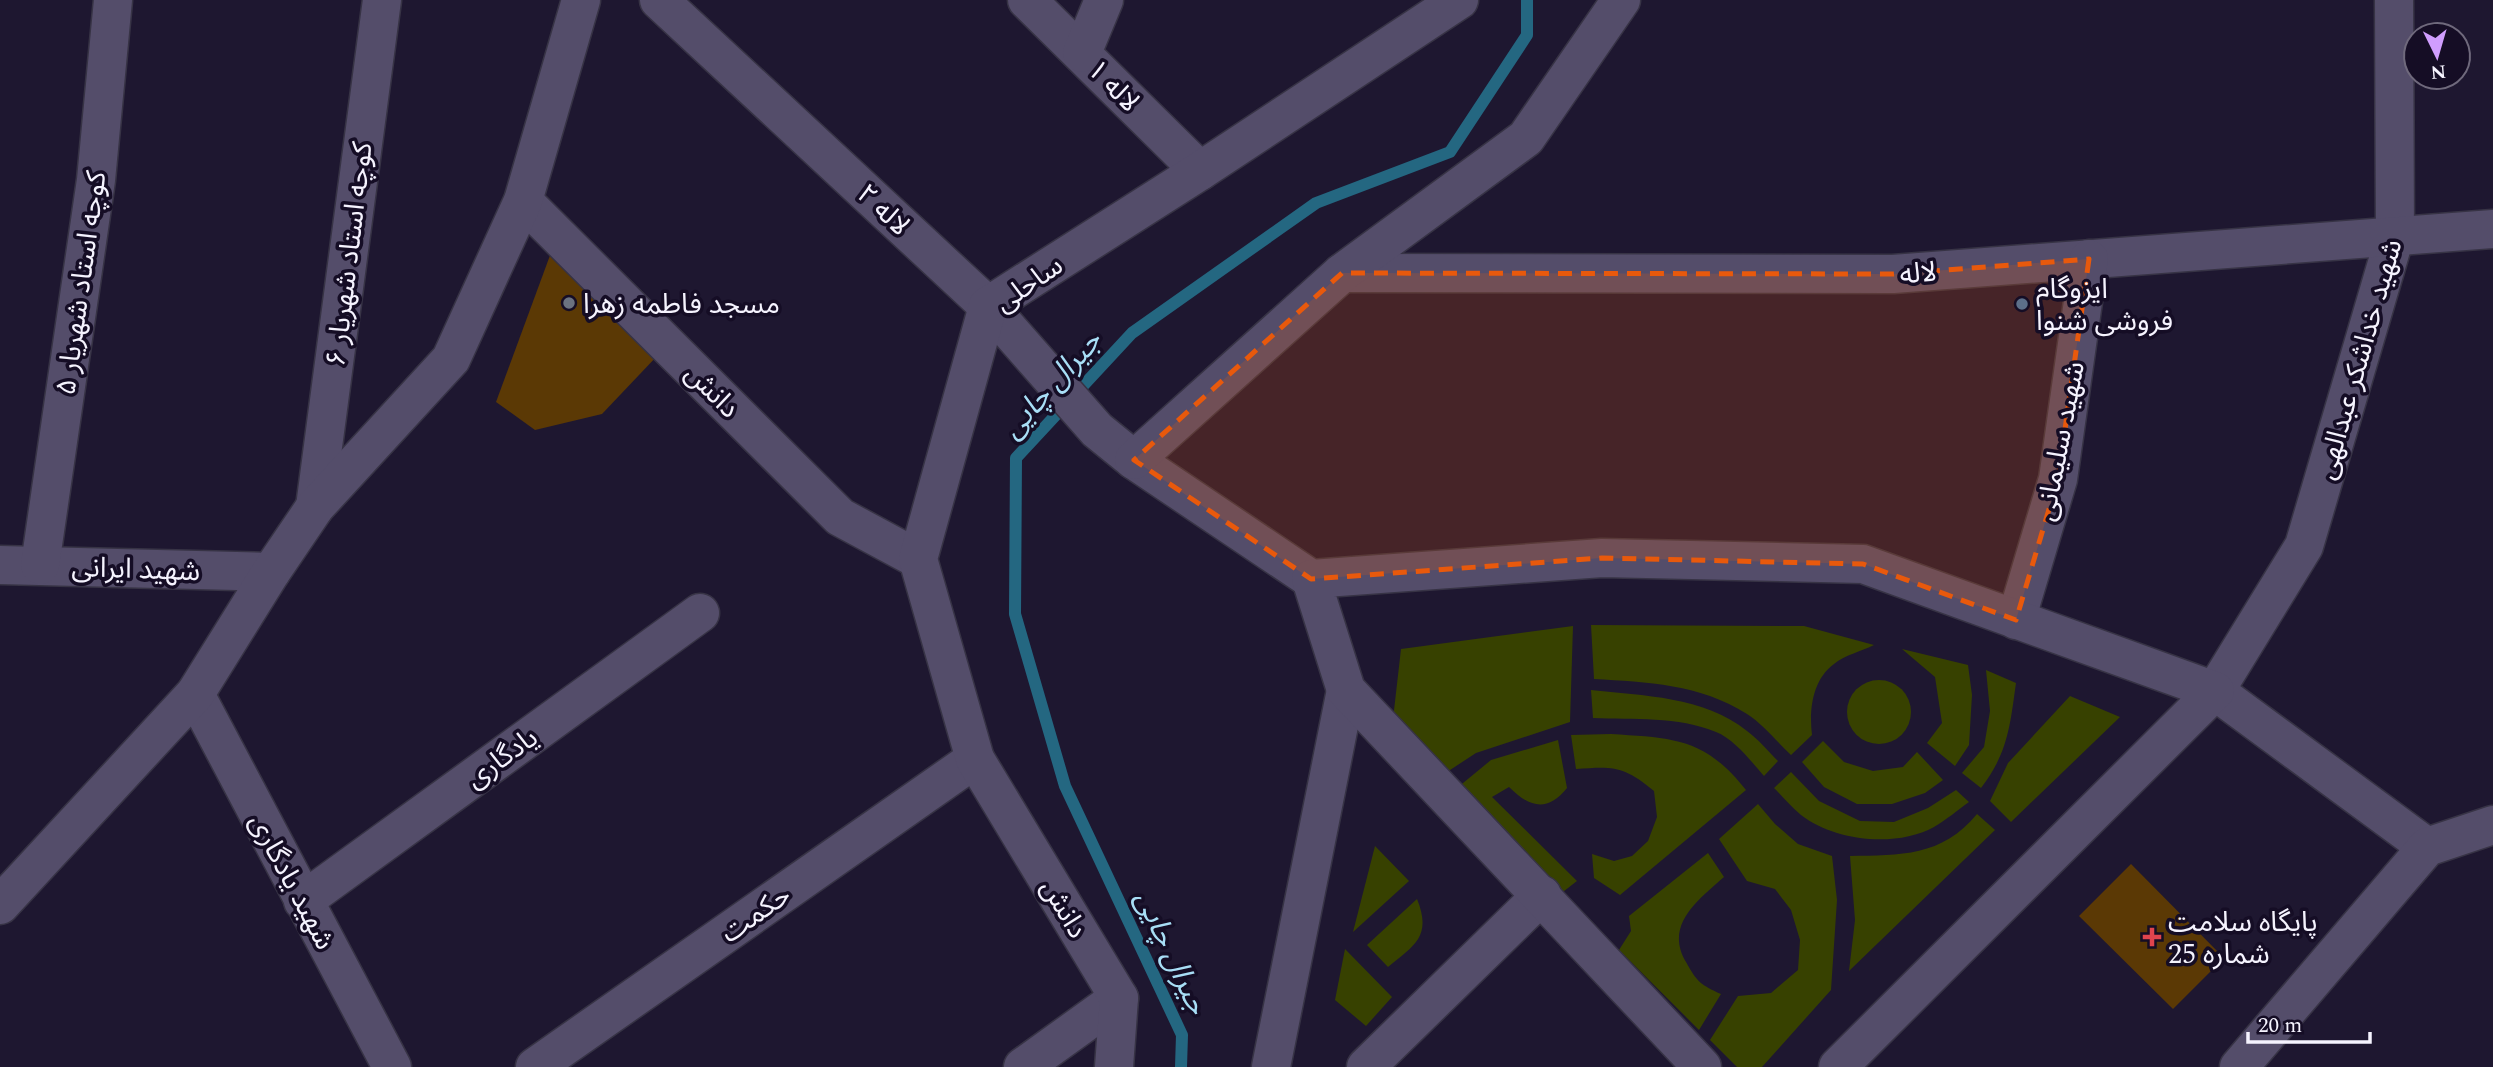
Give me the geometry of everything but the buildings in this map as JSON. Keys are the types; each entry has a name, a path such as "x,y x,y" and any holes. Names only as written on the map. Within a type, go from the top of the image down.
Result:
{"street":[{"name":"کوچه استاد شهریار ۵","path":"40,565 96,180 113,0"},
{"name":"کوچه استاد شهریار ۶","path":"315,507 382,0"},
{"path":"0,905 195,694 315,507 451,359 523,201 581,0"},
{"name":"لاله ۲","path":"659,0 988,306 1097,430 1134,460 1311,579"},
{"name":"لاله ۱","path":"1027,0 1200,171"},
{"path":"1082,53 1104,0"},
{"name":"ساحلی","path":"918,559 988,306 1460,0"},
{"path":"1134,460 1342,273 1526,138 1621,0"},
{"name":"شهید خداشکر عبدالهی","path":"1839,1067 2215,691 2305,546 2395,236 2394,0"},
{"name":"دانش","path":"523,201 840,517 918,559"},
{"name":"لاله","path":"1342,273 1894,274 2493,229"},
{"name":"شهید سلیمانی","path":"2016,620 2058,479 2089,259"},
{"path":"1702,1067 1346,691 1311,579 1602,558 1863,564 2215,691 2427,847"},
{"path":"918,559 975,759"},
{"name":"شهید ایرانی","path":"0,565 271,572"},
{"name":"یادگاری","path":"303,901 699,613"},
{"path":"1271,1067 1346,691"},
{"name":"شهید یادگاری","path":"195,694 392,1067"},
{"name":"دانش","path":"975,759 1119,998"},
{"name":"حکمت","path":"535,1067 975,759"},
{"path":"2239,1067 2427,847 2493,825"},
{"path":"1366,1067 1542,895"},
{"path":"1023,1067 1119,998"},
{"path":"1114,1067 1119,998"}],"highlighted area":[{"path":"2089,259 2058,479 2016,620 1863,564 1602,558 1311,579 1134,460 1342,273 1893,274"}],"green space":[{"path":"1591,625 1804,626 1874,645 1843,658 1821,678 1814,696 1812,735 1791,755 1753,718 1711,696 1653,683 1594,679"},
{"path":"1573,626 1570,722 1476,753 1447,772 1393,719 1401,649"},
{"path":"1902,649 1968,665 1972,695 1969,745 1955,766 1927,743 1942,723 1935,677"},
{"path":"1986,670 2016,683 2002,751 1981,788 1962,773 1984,747 1990,711"},
{"path":"1873,680 1885,680 1902,689 1909,700 1909,724 1902,735 1885,744 1873,744 1861,739 1852,730 1847,718 1847,706 1852,694 1861,685"},
{"path":"1591,690 1652,696 1712,711 1747,731 1778,761 1764,776 1742,751 1716,732 1686,723 1593,718"},
{"path":"2070,696 2120,717 2011,822 1990,801 2008,763"},
{"path":"1611,734 1671,740 1702,750 1731,773 1746,790 1620,895 1594,878 1592,854 1614,861 1632,856 1648,841 1657,817 1654,791 1626,772 1609,768 1576,769 1571,735"},
{"path":"1558,740 1567,788 1560,796 1545,804 1531,803 1509,787 1492,797 1577,881 1559,895 1457,788 1491,760"},
{"path":"1823,741 1844,762 1873,771 1903,767 1917,752 1943,780 1925,793 1892,804 1857,804 1824,787 1802,762"},
{"path":"1791,772 1819,801 1860,821 1894,822 1928,808 1956,790 1969,802 1934,827 1919,834 1884,839 1848,836 1830,831 1801,815 1774,788"},
{"path":"1758,804 1775,824 1798,844 1832,856 1837,900 1831,990 1762,1067 1737,1067 1710,1040 1738,996 1771,993 1798,970 1800,940 1791,910 1775,889 1747,881 1719,839"},
{"path":"1977,814 1995,830 1849,971 1855,920 1850,856 1903,854 1935,846 1964,828"},
{"path":"1375,846 1409,881 1353,932"},
{"path":"1708,853 1724,877 1687,914 1679,936 1680,949 1693,974 1704,985 1721,994 1699,1030 1619,950 1631,931 1629,916"},
{"path":"1417,899 1423,922 1422,931 1413,946 1388,967 1367,945"},
{"path":"1345,949 1392,997 1366,1026 1335,1000"}],"waterway":[{"name":"جیرال چایی","path":"1181,1067 1182,1035 1065,786 1015,614 1016,458 1132,333 1316,203 1450,152 1527,35 1527,0"}],"place":[{"name":"مسجد فاطمه زهرا","path":"569,303"},
{"name":"ایزوگام فروشی شنوا","path":"2022,304"},
{"name":"پایگاه سلامت شماره 25","path":"2152,937"}]}
